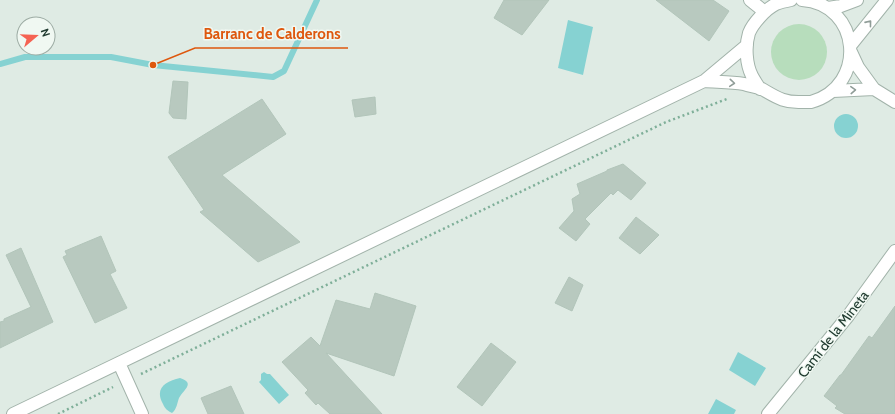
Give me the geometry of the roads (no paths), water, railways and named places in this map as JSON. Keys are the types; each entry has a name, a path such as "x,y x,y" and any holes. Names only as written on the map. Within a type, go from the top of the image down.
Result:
{"street":[{"path":"750,0 765,12"},
{"path":"760,89 751,75 747,61 749,32 756,21 765,12 776,4 791,0"},
{"path":"802,0 812,1 828,8 839,18 847,31 851,49 858,67 874,89 895,102"},
{"path":"828,8 841,6 857,0"},
{"path":"704,81 743,84 760,89 791,102 810,102 821,98 832,91 844,79 849,66 851,49 887,0"},
{"path":"13,414 704,81 747,45"},
{"path":"832,91 874,89"},
{"name":"Camí de la Mineta","path":"768,414 848,316 895,251"},
{"path":"119,363 142,414"}],"water":[{"path":"568,20 593,27 583,75 558,68"},
{"path":"846,114 851,115 857,121 857,131 851,137 846,138 841,137 835,131 834,126 835,121 841,115"},
{"path":"738,352 766,368 755,386 729,370"},
{"path":"264,372 270,374 289,395 279,404 259,382 261,380 261,374"},
{"path":"180,378 185,380 188,384 172,413 164,406 160,394 166,383"},
{"path":"716,399 736,410 734,414 708,414"}],"waterway":[{"path":"0,64 25,57 111,57 153,65 273,77 284,71 317,0"}],"place":[{"name":"Barranc de Calderons","path":"153,65"}]}
